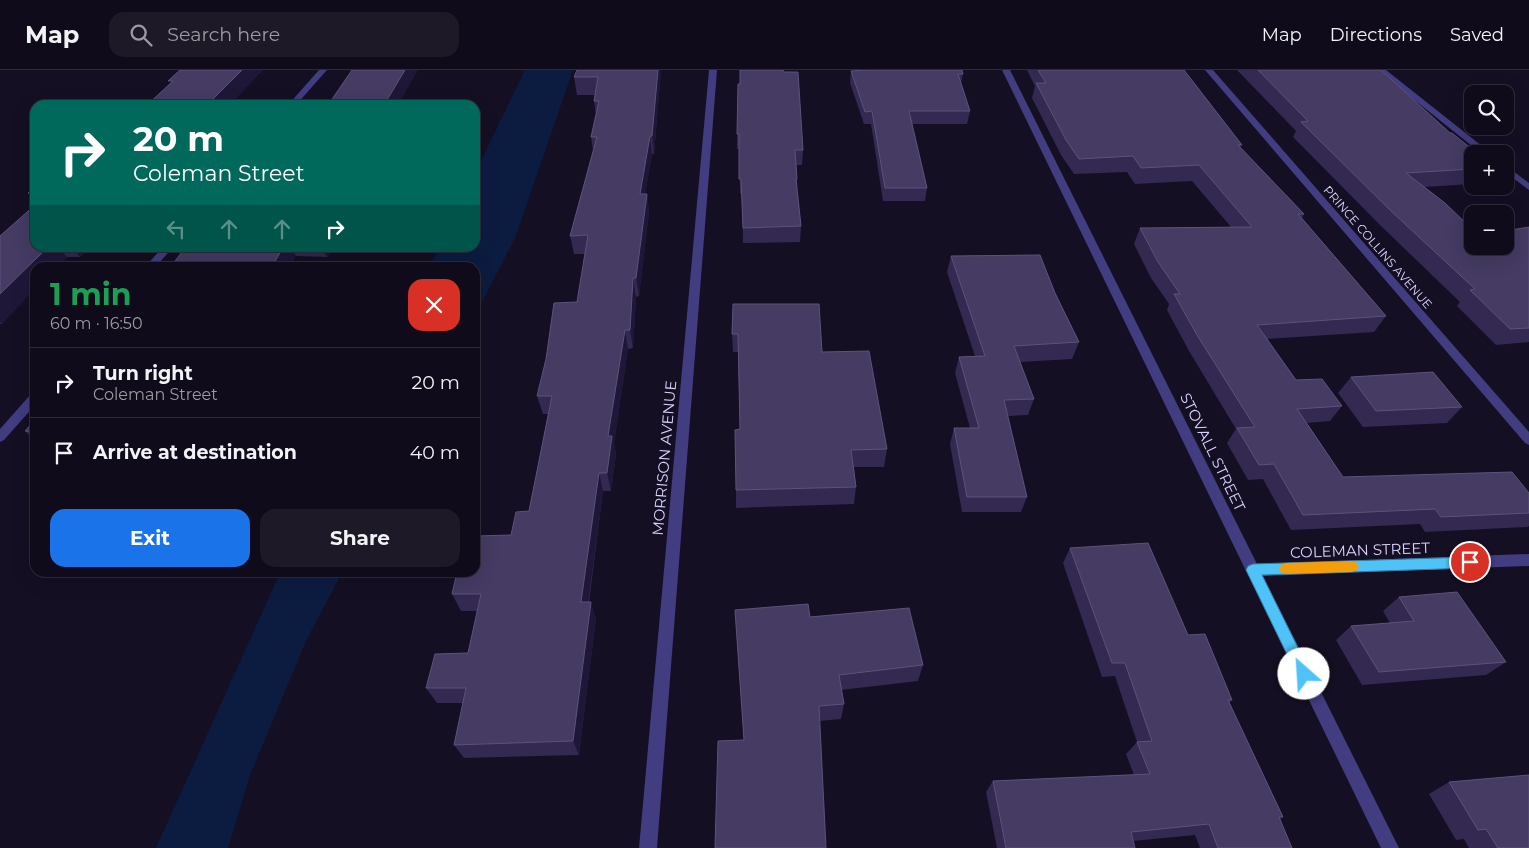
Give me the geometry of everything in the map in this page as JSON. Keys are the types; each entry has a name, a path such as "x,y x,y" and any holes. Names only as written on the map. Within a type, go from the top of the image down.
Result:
{"street":[{"path":"296,100 323,70"},
{"name":"MORRISON AVENUE","path":"648,848 713,70"},
{"name":"STOVALL STREET","path":"1006,70 1390,848"},
{"name":"PRINCE COLLINS AVENUE","path":"1209,70 1529,440"},
{"path":"1382,70 1477,145"},
{"path":"1514,175 1529,187"},
{"path":"154,262 163,252"},
{"path":"0,437 30,404"},
{"name":"COLEMAN STREET","path":"1253,570 1529,560"}],"water":[{"path":"525,70 573,70 515,238 480,306 480,262 432,262 437,252 480,252 480,163"},
{"path":"278,577 340,577 306,641 250,775 228,848 156,848"}],"building":[{"path":"180,70 242,70 212,100 152,100 173,81 168,81"},
{"path":"352,70 405,70 387,100 331,100"},
{"path":"577,70 658,70 652,136 650,136 640,194 647,194 636,278 633,278 630,330 625,330 608,436 612,436 607,473 599,473 581,602 591,602 573,741 454,745 466,688 426,688 435,654 468,653 481,594 452,594 456,577 480,577 480,536 511,535 516,512 529,511 552,396 537,396 546,359 554,303 577,302 588,235 570,236 597,137 591,137 599,101 594,101 598,77 574,77"},
{"path":"740,70 798,72 803,150 795,150 801,226 743,228 741,179 739,179 739,134 737,134"},
{"path":"962,70 963,74 958,74 970,111 909,111 927,188 885,188 872,111 865,112 851,71"},
{"path":"1038,70 1184,70 1242,145 1238,145 1304,214 1298,214 1386,316 1257,325 1296,380 1322,379 1342,406 1297,409 1343,477 1512,472 1529,493 1529,513 1441,517 1435,509 1303,515 1274,464 1259,465 1237,428 1255,427 1197,335 1174,294 1180,294 1158,262 1140,228 1252,227 1199,165 1141,168 1133,156 1079,159 1066,140 1036,83 1046,83"},
{"path":"1258,70 1381,70 1450,133 1467,145 1464,145 1464,169 1406,173 1445,203 1464,221 1464,255 1514,255 1514,230 1529,227 1529,328 1510,329 1470,290 1475,289 1391,211 1301,122 1308,121"},
{"path":"30,209 30,252 43,252 33,262 30,262 30,265 0,294 0,236"},
{"path":"182,252 281,252 275,262 174,262"},
{"path":"1040,255 1055,293 1079,342 1014,346 1034,399 1004,400 1027,497 967,497 954,428 979,428 959,357 985,356 951,256"},
{"path":"733,304 819,304 822,352 869,351 887,449 851,450 856,487 736,490 735,430 740,429 738,334 732,334"},
{"path":"1433,372 1462,407 1376,411 1351,377"},
{"path":"1148,543 1188,635 1205,634 1232,700 1228,700 1283,817 1279,817 1292,848 1218,848 1209,824 1131,832 1135,848 1006,848 993,781 1150,774 1137,742 1152,741 1125,663 1112,663 1070,548"},
{"path":"1457,592 1506,662 1379,672 1351,626 1414,621 1399,597"},
{"path":"808,604 810,617 909,608 923,665 839,675 844,704 819,706 826,848 715,848 718,741 744,740 735,610"},
{"path":"1529,775 1529,848 1498,848 1486,829 1478,830 1449,782"}],"slow traffic":[{"path":"1286,569 1352,566"}],"route":[{"path":"1304,674 1253,570 1470,562"}]}
